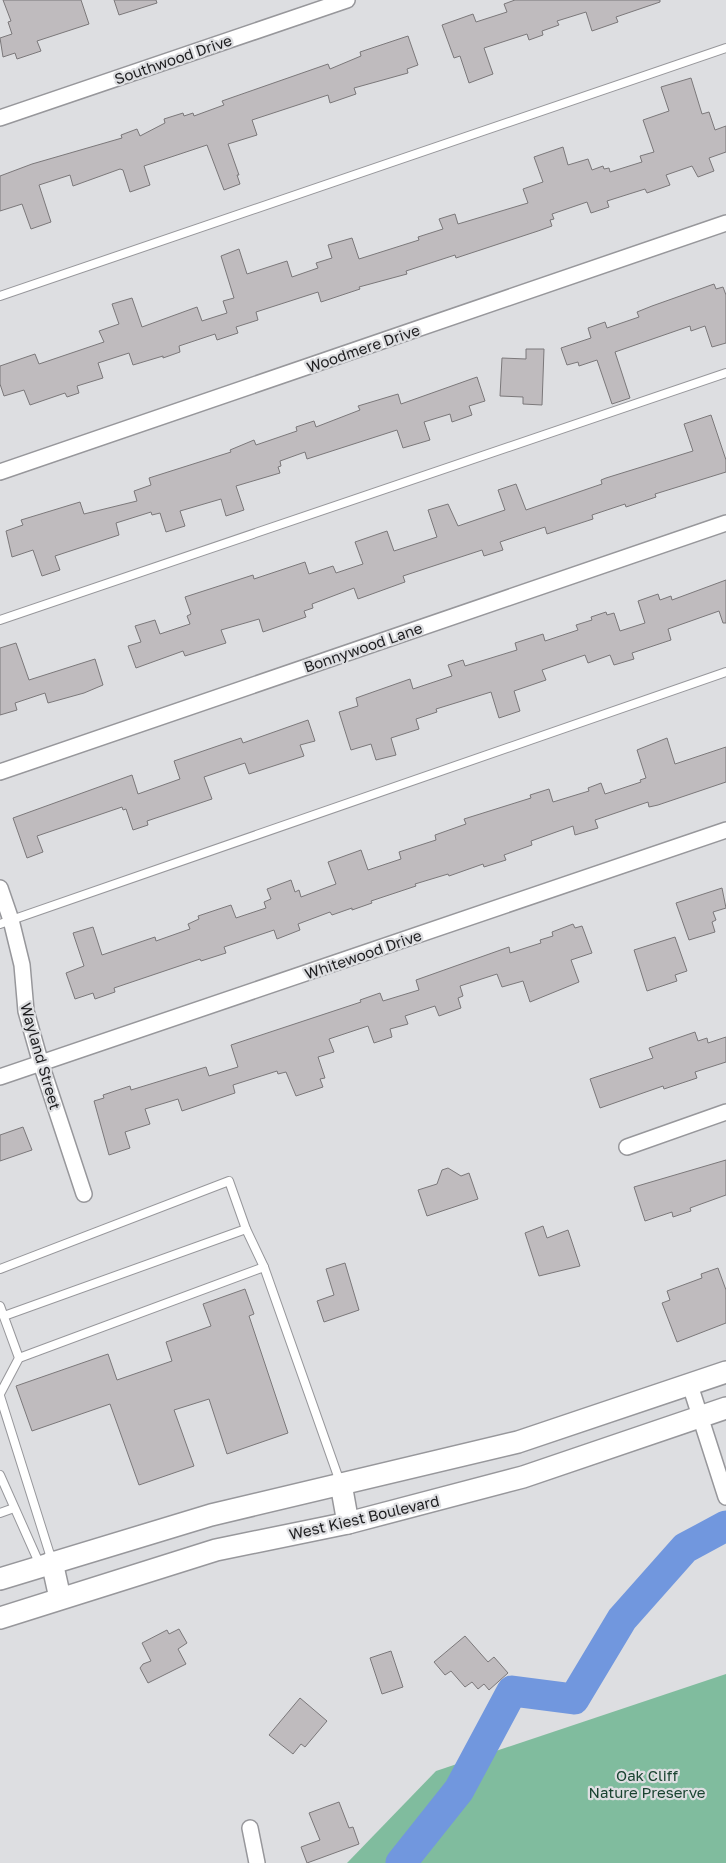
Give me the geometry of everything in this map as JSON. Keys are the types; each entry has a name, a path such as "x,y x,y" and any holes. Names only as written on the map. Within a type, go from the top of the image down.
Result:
{"main road":[{"path":"0,1579 46,1563 210,1515 518,1442 726,1372"},
{"name":"West Kiest Boulevard","path":"0,1618 216,1550 348,1523 523,1477 726,1408"},
{"path":"340,1484 348,1523"},
{"path":"46,1563 60,1598"}],"street":[{"name":"Southwood Drive","path":"0,118 346,0"},
{"name":"Woodmere Drive","path":"0,472 726,223"},
{"name":"Bonnywood Lane","path":"0,772 726,523"},
{"name":"Whitewood Drive","path":"0,1077 726,830"},
{"name":"Wayland Street","path":"0,888 6,922 22,965 26,1011 41,1064 84,1194"},
{"path":"627,1147 726,1112"},
{"path":"690,1385 726,1497"},
{"path":"250,1828 257,1863"}],"lane":[{"path":"0,296 726,48"},
{"path":"0,620 726,373"},
{"path":"6,922 726,672"},
{"path":"0,1269 229,1181 246,1229 264,1267 340,1484"},
{"path":"4,1316 246,1229"},
{"path":"46,1563 0,1395 19,1358 264,1267"},
{"path":"0,1306 19,1358"},
{"path":"0,1475 14,1508 46,1563"},
{"path":"0,1513 14,1508"}],"green space":[{"name":"Oak Cliff Nature Preserve","path":"726,1674 726,1863 347,1863 436,1771"}],"building":[{"path":"3,0 81,0 89,24 37,41 41,51 17,59 15,53 3,57 0,38 12,34 8,22 11,21"},
{"path":"114,0 156,0 157,3 119,15"},
{"path":"515,0 660,0 660,2 616,17 618,22 592,31 586,12 557,21 559,25 542,31 543,35 529,40 527,34 484,48 493,74 469,83 460,56 454,58 442,25 473,14 476,22 507,12 504,4"},
{"path":"408,36 418,65 407,69 408,73 354,88 356,94 330,103 328,95 252,120 257,135 228,144 239,175 237,175 240,184 224,190 207,145 144,166 150,185 130,192 123,170 120,169 73,186 70,175 39,185 51,222 31,229 22,204 0,211 0,176 32,164 122,138 121,135 137,129 140,136 165,123 164,119 183,113 184,116 193,113 194,116 224,105 222,101 328,64 330,69 361,56 360,52"},
{"path":"691,78 702,114 709,112 715,130 726,126 726,152 709,158 714,171 698,177 692,166 666,175 670,185 647,193 645,189 607,201 609,207 591,213 587,202 552,214 554,219 550,220 552,226 538,231 456,258 455,255 406,271 407,274 359,287 360,289 321,302 318,292 256,312 258,320 236,327 238,333 217,340 215,334 179,346 180,352 163,358 163,356 133,365 129,353 98,363 103,378 77,386 79,393 67,397 65,393 30,405 24,390 4,396 0,384 0,366 35,354 39,364 104,342 99,331 119,324 112,304 132,298 142,327 197,307 202,321 227,313 223,301 234,298 221,256 239,249 247,274 287,261 292,277 318,268 316,263 332,258 328,245 352,238 359,259 419,240 418,237 443,229 439,219 455,214 458,224 528,203 523,189 543,182 534,157 563,147 568,165 588,159 592,170 603,166 604,169 609,168 610,172 642,162 640,156 654,152 643,120 669,111 661,87"},
{"path":"714,284 716,289 723,287 726,295 726,343 712,347 705,326 691,331 690,326 615,352 630,398 612,404 597,360 579,366 578,362 567,365 561,348 591,338 588,328 605,322 607,328 639,317 637,312"},
{"path":"526,349 544,349 542,405 523,404 523,397 500,396 502,358 526,359"},
{"path":"477,377 485,401 469,406 472,415 452,422 450,414 424,422 430,440 403,448 397,430 307,459 305,452 280,461 281,466 278,467 280,473 236,486 244,510 226,516 221,499 180,511 185,526 166,532 160,513 152,515 151,512 116,523 119,535 55,556 60,570 42,576 33,550 12,557 6,531 23,525 21,520 80,502 84,514 137,501 134,491 151,485 149,478 231,452 230,450 254,440 256,445 297,431 296,427 314,421 316,427 360,410 358,406 398,394 401,404"},
{"path":"711,415 726,460 726,472 655,494 656,497 626,507 625,504 592,515 593,519 547,534 545,527 500,542 503,550 484,556 482,550 403,576 405,582 358,599 354,588 312,604 313,608 304,611 306,617 263,632 259,619 221,630 226,643 185,656 183,651 136,668 128,646 141,642 135,626 155,620 160,634 190,624 187,616 191,614 185,597 253,575 254,579 305,562 309,574 333,566 336,573 363,564 355,542 387,531 394,551 437,537 428,510 448,504 458,526 505,510 498,490 516,484 526,510 602,484 601,480 606,478 693,451 684,424"},
{"path":"726,580 726,623 723,623 719,611 668,629 671,640 632,653 634,659 614,665 610,655 588,663 585,655 542,670 546,680 514,691 520,711 499,718 491,692 436,709 437,712 416,719 419,729 391,738 396,755 376,760 371,744 351,750 339,712 358,706 356,698 410,679 413,689 452,676 448,665 463,660 465,666 517,650 515,643 543,634 545,641 578,630 576,625 592,620 591,617 606,612 607,615 614,613 620,631 645,623 638,601 658,594 660,600 671,596 672,600"},
{"path":"16,643 29,680 95,659 103,685 84,693 48,703 45,693 15,703 17,710 0,715 0,648"},
{"path":"308,720 315,741 300,745 304,756 249,774 245,763 204,777 212,799 147,821 148,825 133,830 126,809 123,810 122,807 37,836 43,852 27,858 13,818 132,775 138,794 180,779 174,761 241,738 243,743"},
{"path":"667,738 675,764 726,747 726,782 658,805 649,807 648,802 595,820 598,828 575,835 573,826 531,841 532,845 504,855 506,860 484,867 483,864 449,876 448,874 415,884 416,886 371,901 372,903 352,910 352,908 332,915 330,912 298,924 300,930 277,939 274,930 224,947 226,953 201,961 200,959 114,988 115,992 95,999 93,993 75,999 66,973 84,966 73,933 93,927 102,955 155,937 156,941 190,929 188,924 199,919 198,916 231,905 236,918 266,908 264,902 271,899 267,889 291,880 295,892 299,890 301,897 336,884 328,862 361,850 368,870 401,859 399,852 436,840 435,835 466,824 464,819 531,798 530,795 549,789 553,802 589,791 588,788 601,783 605,794 641,782 640,780 646,778 637,750"},
{"path":"722,888 726,908 713,912 716,920 712,922 715,932 689,940 676,903"},
{"path":"573,924 575,928 582,926 592,953 571,960 579,982 530,1002 523,981 502,987 497,974 460,986 463,996 458,998 461,1008 439,1016 435,1006 405,1016 408,1024 390,1029 392,1037 374,1043 368,1026 329,1039 334,1052 318,1057 325,1078 320,1079 323,1087 296,1096 286,1072 278,1074 277,1071 233,1085 235,1093 182,1111 178,1099 145,1109 150,1124 125,1132 130,1148 109,1155 94,1101 104,1098 103,1095 130,1086 131,1090 206,1067 209,1076 238,1067 231,1045 361,1002 360,1000 380,993 383,1001 419,990 416,980 509,947 510,953 541,943 540,940 553,936 552,932"},
{"path":"675,937 687,971 675,975 677,981 647,991 634,950"},
{"path":"695,1032 698,1041 707,1038 708,1043 726,1037 726,1062 695,1072 697,1078 664,1089 663,1086 600,1108 590,1079 653,1058 649,1048"},
{"path":"23,1127 32,1150 0,1161 0,1135"},
{"path":"726,1160 726,1195 690,1208 691,1211 673,1217 672,1212 645,1221 634,1187"},
{"path":"448,1168 461,1176 469,1173 478,1199 427,1216 418,1190 437,1184 442,1170"},
{"path":"543,1226 547,1238 568,1230 580,1266 539,1276 525,1233"},
{"path":"345,1263 359,1310 324,1322 317,1301 334,1295 326,1269"},
{"path":"718,1268 726,1290 726,1323 677,1342 662,1303 670,1300 667,1291 702,1278 701,1274"},
{"path":"245,1289 254,1314 249,1316 288,1433 227,1454 209,1399 174,1410 194,1466 139,1485 110,1404 32,1431 16,1386 108,1354 117,1380 172,1361 166,1342 211,1326 203,1304"},
{"path":"179,1629 187,1643 178,1649 186,1664 148,1683 140,1668 143,1664 151,1661 142,1643 167,1630 169,1634"},
{"path":"465,1636 488,1662 494,1657 508,1673 489,1690 484,1684 478,1689 472,1682 465,1687 451,1671 445,1675 434,1662"},
{"path":"391,1651 403,1687 382,1694 370,1658"},
{"path":"300,1698 327,1721 305,1747 301,1744 293,1754 269,1735"},
{"path":"339,1802 349,1828 353,1827 359,1844 307,1863 301,1847 320,1840 309,1813"}],"waterway":[{"path":"401,1863 459,1790 512,1691 574,1699 622,1619 685,1548 726,1526"}]}
